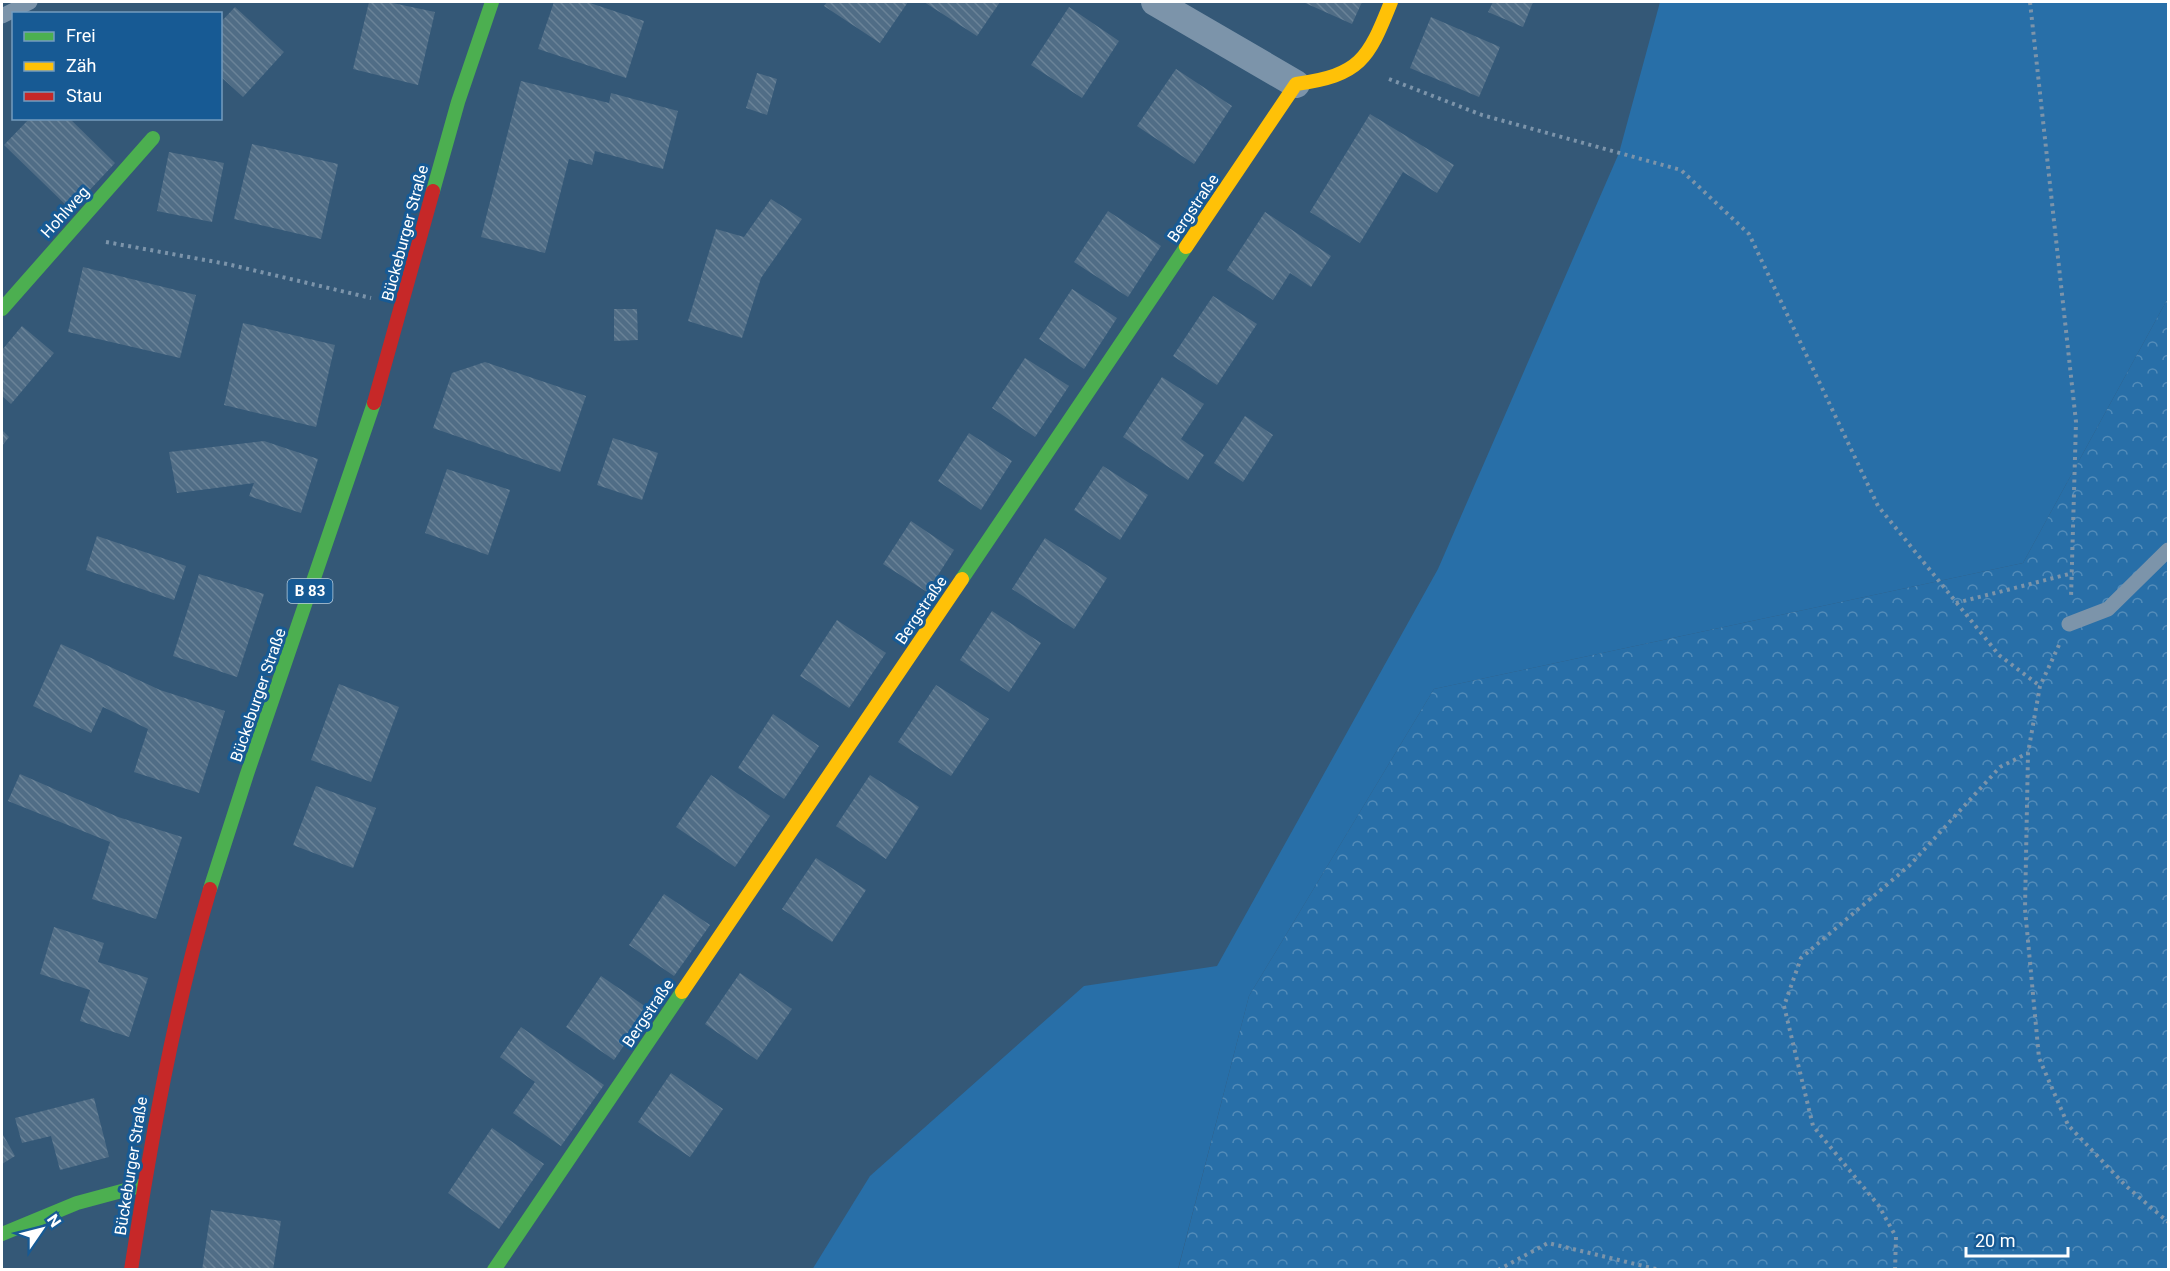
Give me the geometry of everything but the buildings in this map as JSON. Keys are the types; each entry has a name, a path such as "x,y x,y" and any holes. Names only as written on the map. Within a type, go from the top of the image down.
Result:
{"street":[{"name":"Bückeburger Straße","path":"131,1269 156,1111 181,995 224,845 369,416 456,106 492,2"},
{"path":"1155,2 1296,84 1328,81 1357,67 1374,47 1391,2"},
{"name":"Bergstraße","path":"494,1269 1296,84"},
{"name":"Hohlweg","path":"2,309 153,138"},
{"path":"2,1234 77,1203 144,1185"}],"lane":[{"path":"2,16 30,2"},
{"path":"2069,624 2108,609 2169,550"}],"path":[{"path":"2030,2 2076,422 2073,573 2069,624 2040,686 2028,753 2025,909 2039,1058 2068,1125 2126,1186 2169,1222"},
{"path":"1357,67 1482,115 1681,170 1749,234 1878,506 1999,655 2040,686"},
{"path":"67,235 227,264 402,305"},
{"path":"1956,603 2073,573"},
{"path":"1895,1269 1896,1237 1879,1206 1813,1126 1784,1006 1801,958 1910,865 2000,767 2028,753"},
{"path":"1498,1269 1548,1243 1660,1269"}],"green space":[{"path":"1660,2 2168,2 2168,298 2023,563 1434,689 1249,996 1178,1269 812,1270 870,1176 1084,986 1217,966 1438,569 1619,153"},
{"path":"2168,298 2168,1269 1178,1270 1249,996 1434,689 2023,563"}],"traffic: fast":[{"path":"433,191 458,102 492,2"},
{"path":"2,309 153,138"},
{"path":"962,579 1186,247"},
{"path":"210,889 374,403"},
{"path":"494,1270 682,992"},
{"path":"2,1234 77,1203 144,1185"}],"traffic: slow":[{"path":"1186,247 1296,84 1335,76 1359,61 1368,51 1391,2"},
{"path":"682,992 962,579"}],"traffic: jam":[{"path":"374,403 433,191"},
{"path":"131,1270 164,1078 185,983 210,889"}]}
